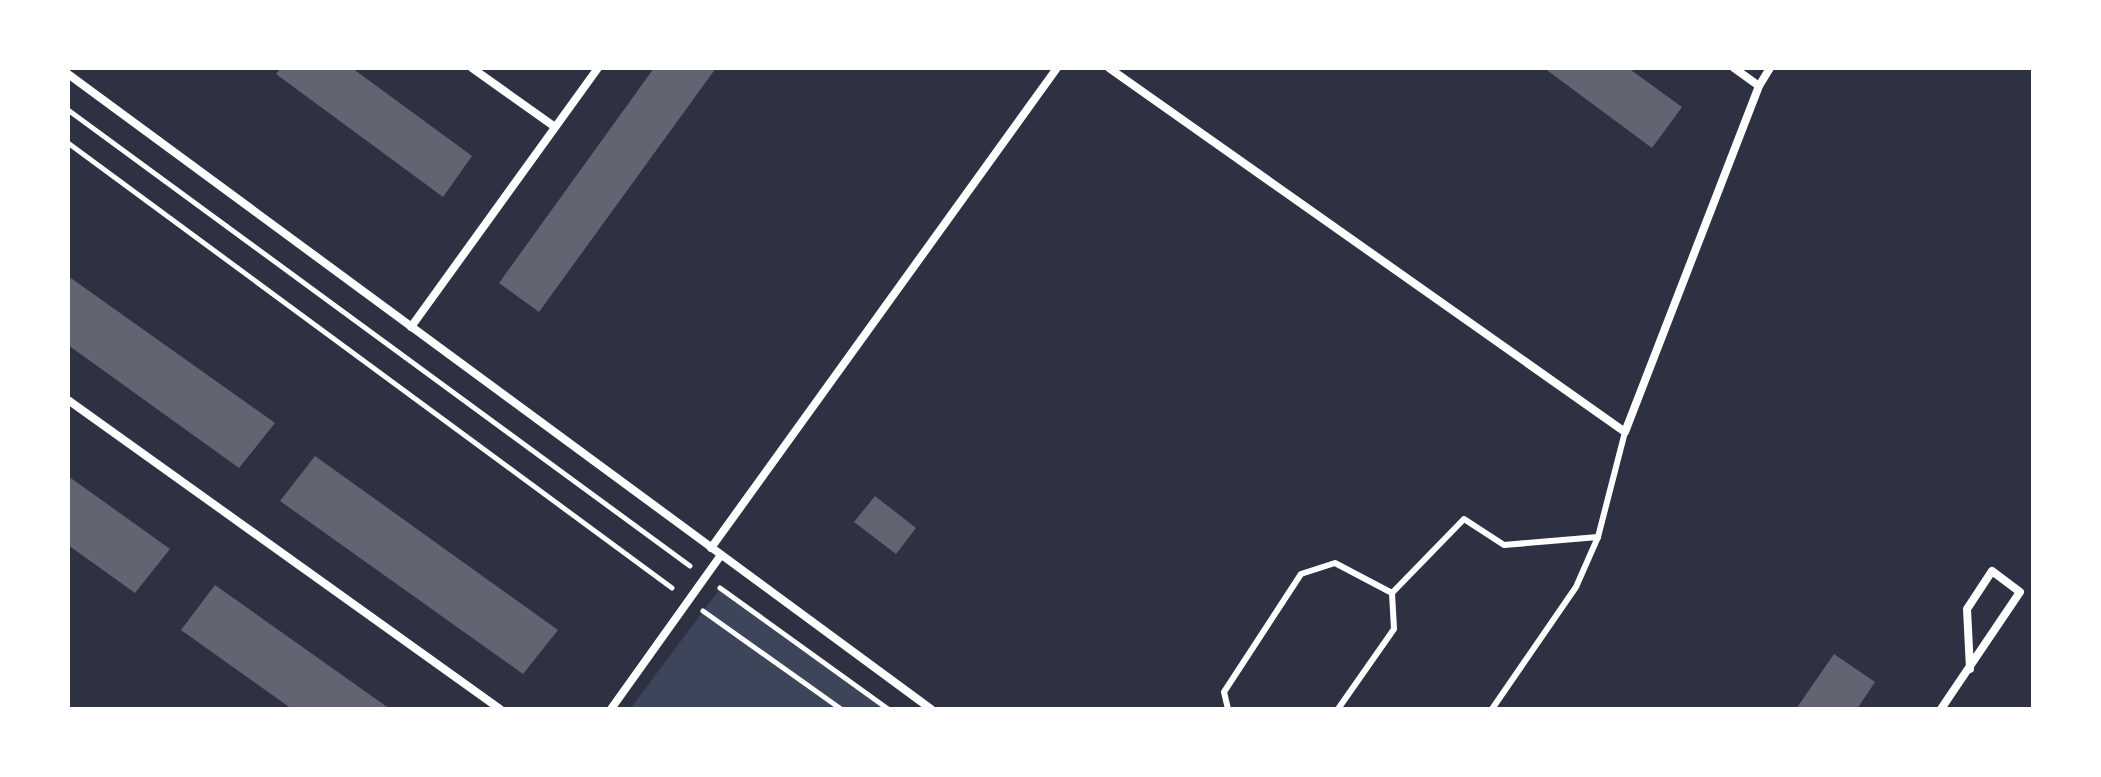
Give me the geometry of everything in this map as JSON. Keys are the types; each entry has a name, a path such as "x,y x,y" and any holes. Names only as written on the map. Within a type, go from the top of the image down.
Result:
{"street":[{"path":"472,68 555,127"},
{"path":"411,327 598,68"},
{"path":"711,548 1057,68"},
{"path":"1109,68 1625,432 1759,86 1770,68"},
{"path":"1734,68 1759,86"},
{"path":"68,74 931,709"},
{"path":"68,400 500,709"},
{"path":"611,709 721,555"},
{"path":"1941,709 1970,669 2020,592 1992,571 1967,609 1970,669"}],"lane":[{"path":"1492,709 1569,597 1598,537 1625,432"},
{"path":"1338,709 1394,629 1392,593 1464,519 1504,545 1598,537"},
{"path":"1228,709 1224,692 1301,574 1335,563 1392,593"}],"path":[{"path":"68,110 888,709"},
{"path":"68,143 841,709"}],"shaded area":[{"path":"722,586 886,709 630,709"}],"building":[{"path":"281,68 352,68 472,156 443,197 276,74"},
{"path":"654,68 716,68 539,312 499,283"},
{"path":"1544,68 1628,68 1682,107 1652,148"},
{"path":"68,276 275,423 239,468 68,345"},
{"path":"315,456 558,630 523,674 280,501"},
{"path":"68,476 170,549 135,593 68,545"},
{"path":"875,496 916,528 896,554 854,522"},
{"path":"215,585 390,709 292,709 181,630"},
{"path":"1834,654 1875,682 1857,709 1796,709"}]}
